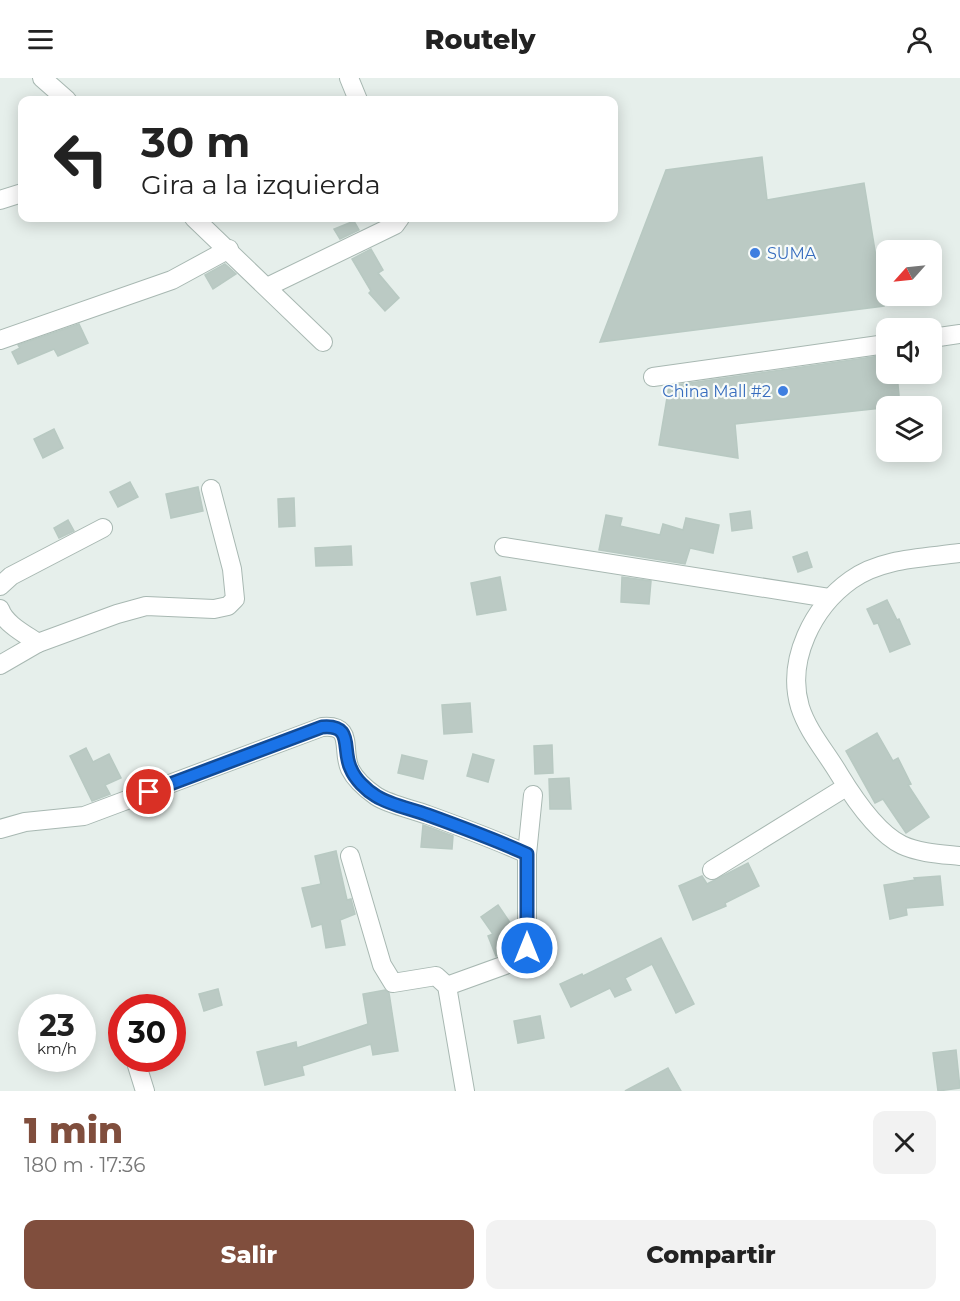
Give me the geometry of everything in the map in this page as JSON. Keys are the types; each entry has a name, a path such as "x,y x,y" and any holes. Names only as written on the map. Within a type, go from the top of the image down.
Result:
{"street":[{"path":"42,78 62,96"},
{"path":"349,78 356,96"},
{"path":"0,200 18,194"},
{"path":"199,222 323,342"},
{"path":"267,287 397,222"},
{"path":"0,340 172,280 229,249"},
{"path":"942,337 960,334"},
{"path":"653,377 876,345"},
{"path":"0,664 38,643 117,614 146,606 214,609 228,606 235,599 232,569 211,489"},
{"path":"0,586 11,576 103,528"},
{"path":"504,547 829,598"},
{"path":"960,553 881,564 852,579 829,598 810,627 798,655 796,681 800,706 810,730 846,787 880,829 902,844 929,852 960,856"},
{"path":"0,609 2,615 12,624 38,643"},
{"path":"0,829 25,822 84,816 322,727 333,726 341,730 345,738 350,768 363,785 377,797 486,835 527,854"},
{"path":"712,870 846,787"},
{"path":"447,986 519,960 525,955 527,948 527,854 533,795"},
{"path":"350,856 382,965 389,979 393,983 436,976 447,986 465,1091"},
{"path":"139,1072 145,1091"}],"building":[{"name":"SUMA","path":"762,157 767,200 864,183 876,257 876,306 884,306 600,342 666,170"},
{"path":"355,222 359,230 340,239 334,229"},
{"path":"371,249 383,270 378,273 399,298 385,311 369,293 371,291 352,259"},
{"path":"225,264 236,274 213,289 205,275"},
{"path":"79,324 88,343 58,356 54,349 18,364 12,352 20,348 18,345"},
{"name":"China Mall #2","path":"876,356 876,384 898,384 899,396 876,396 876,409 735,424 738,458 659,445 669,386"},
{"path":"54,429 63,448 43,458 34,439"},
{"path":"130,482 138,497 118,507 110,492"},
{"path":"198,487 203,511 171,518 166,494"},
{"path":"294,498 295,526 279,527 278,499"},
{"path":"750,511 752,528 732,531 730,514"},
{"path":"606,515 622,518 620,526 660,535 663,524 683,530 686,518 719,525 713,553 690,548 685,564 599,550"},
{"path":"68,520 74,531 59,538 54,528"},
{"path":"351,546 352,565 316,566 315,548"},
{"path":"807,552 812,567 798,572 793,557"},
{"path":"500,577 506,610 477,615 471,583"},
{"path":"622,577 651,581 649,604 621,602"},
{"path":"887,600 897,620 899,619 910,644 890,652 878,623 874,624 867,609"},
{"path":"470,703 472,732 444,734 442,705"},
{"path":"877,733 893,761 898,758 911,784 908,785 929,817 906,833 883,799 875,803 846,751"},
{"path":"552,745 553,773 535,774 534,746"},
{"path":"86,748 93,762 109,754 121,778 105,785 110,794 92,801 70,756"},
{"path":"473,754 494,760 488,782 467,776"},
{"path":"402,755 427,761 423,779 398,773"},
{"path":"569,778 571,809 550,809 549,779"},
{"path":"423,825 453,836 452,849 421,847"},
{"path":"336,851 347,900 351,899 355,914 340,920 345,945 326,948 322,924 312,927 302,888 321,884 315,856"},
{"path":"748,863 759,886 725,903 726,906 693,920 679,886 702,876 707,884"},
{"path":"940,876 943,905 906,908 907,915 890,919 884,885 915,880 914,878"},
{"path":"498,905 515,930 516,946 513,950 496,956 488,936 493,934 481,917"},
{"path":"661,938 694,1004 676,1013 652,964 625,978 631,990 615,997 610,988 571,1007 560,984 582,974 583,976"},
{"path":"218,989 222,1005 204,1011 199,994"},
{"path":"385,990 389,993 398,1051 373,1055 371,1044 302,1066 304,1075 265,1085 257,1052 296,1042 297,1048 368,1024 363,994"},
{"path":"540,1016 544,1038 518,1043 514,1021"},
{"path":"956,1050 960,1088 938,1091 933,1053"},
{"path":"668,1068 681,1091 625,1091"}],"place":[{"name":"SUMA","path":"755,253"},
{"name":"China Mall #2","path":"783,391"}],"route":[{"path":"149,792 322,727 333,726 341,730 345,738 350,768 363,785 377,797 486,835 527,854 527,948"}]}
